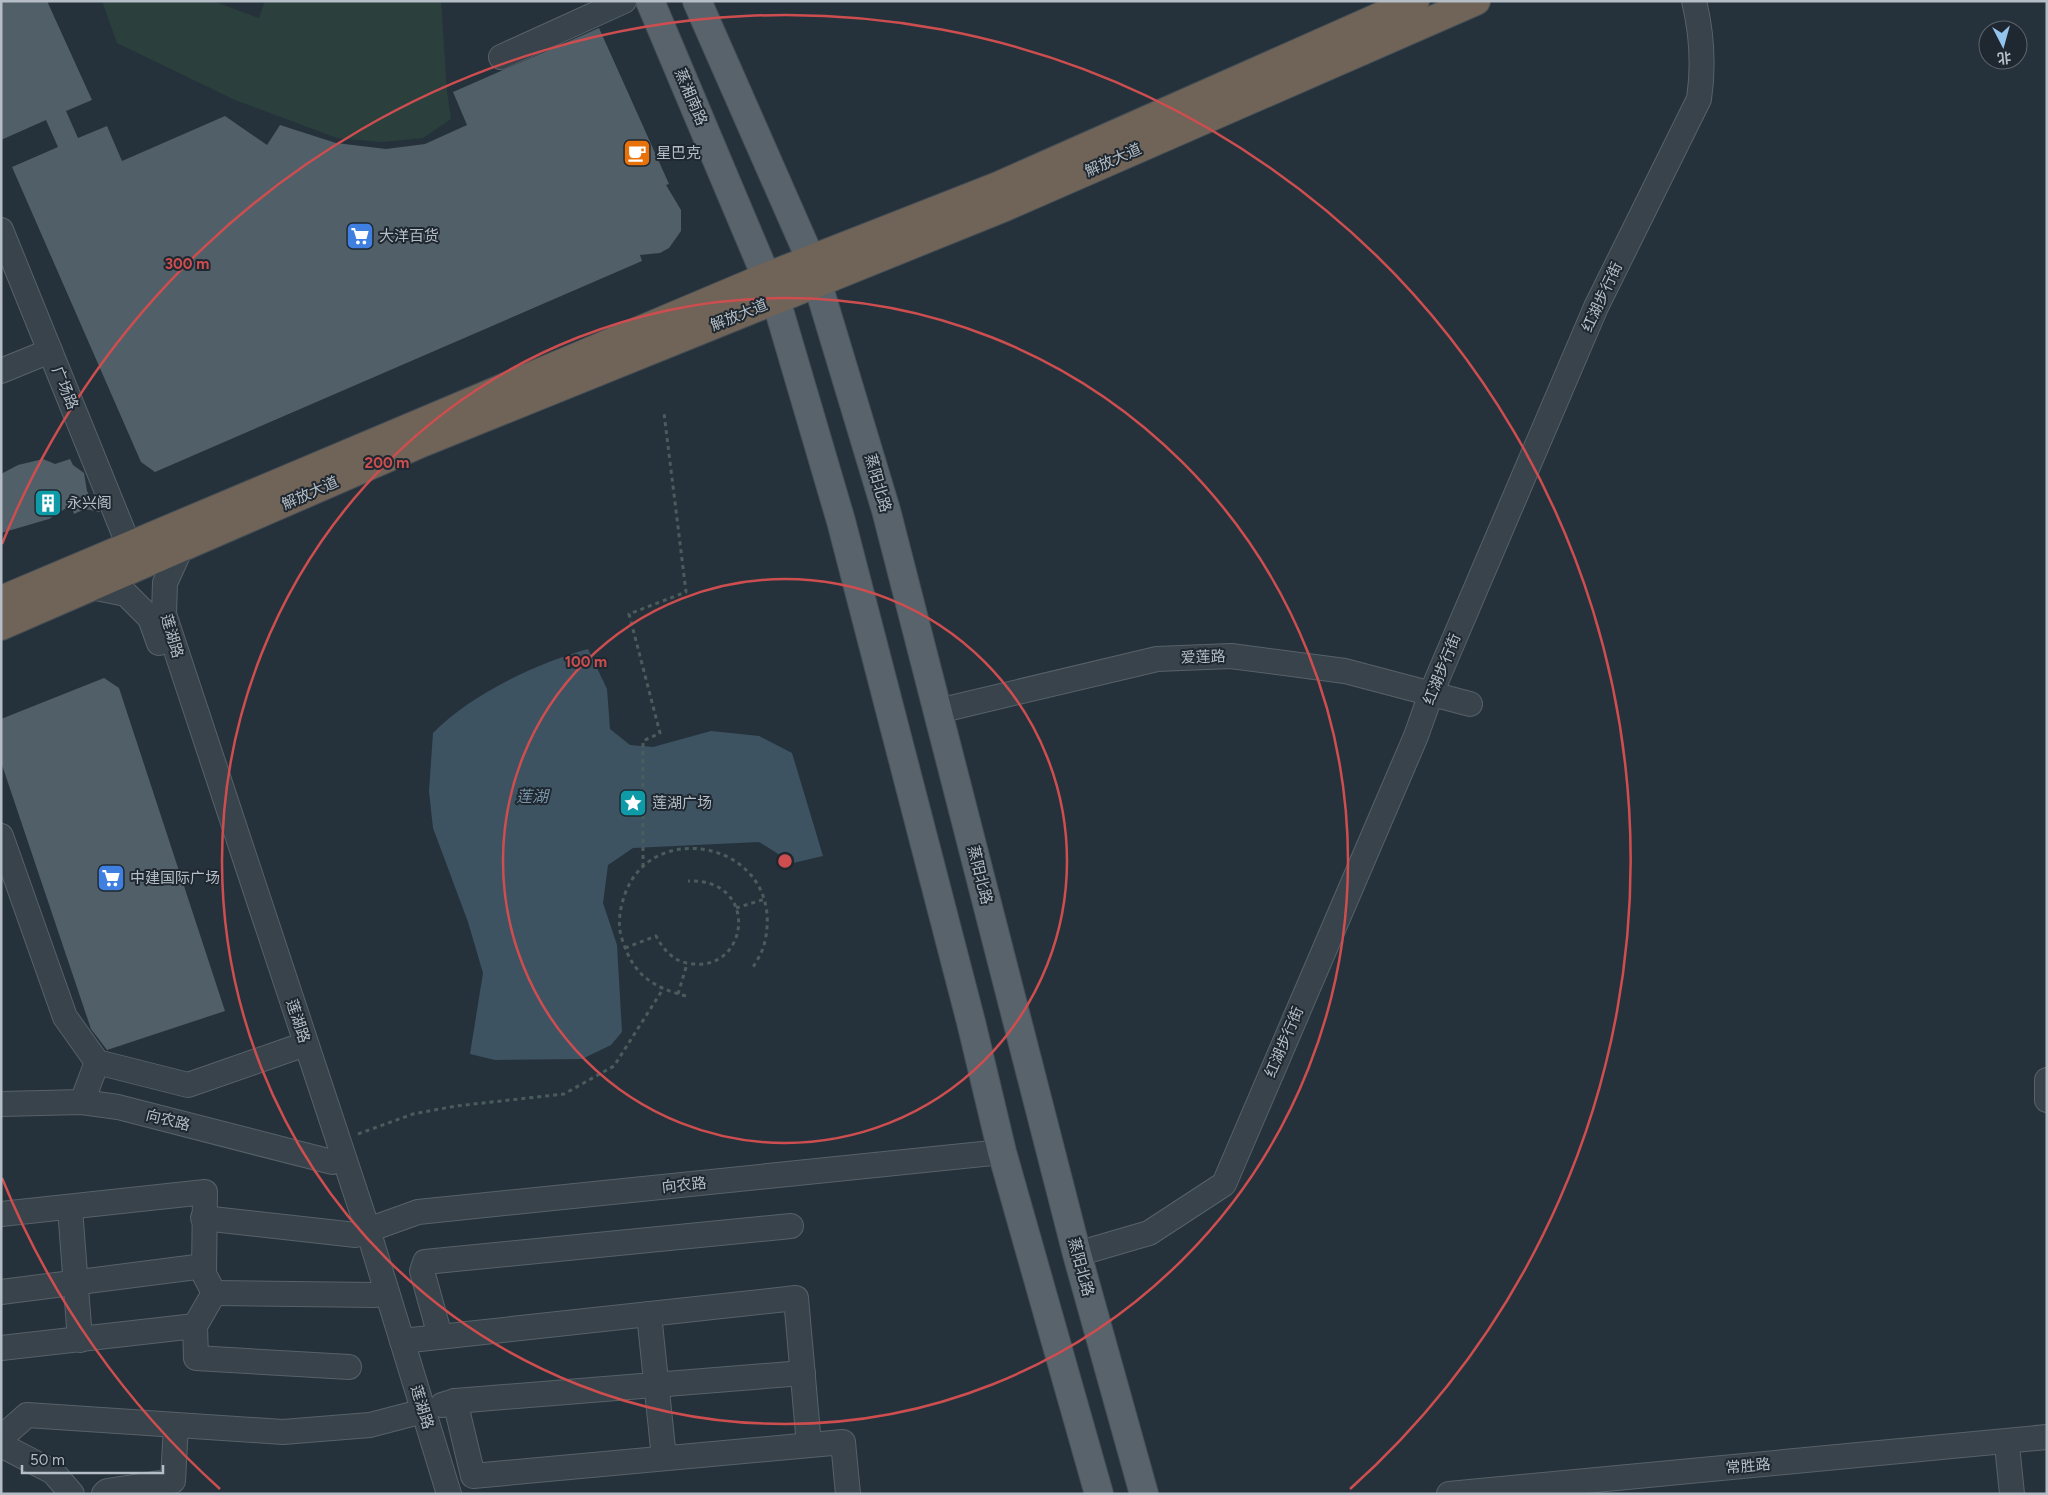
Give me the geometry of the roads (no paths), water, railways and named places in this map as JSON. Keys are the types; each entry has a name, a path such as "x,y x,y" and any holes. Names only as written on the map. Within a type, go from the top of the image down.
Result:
{"highway":[{"name":"解放大道","path":"814,271 998,186 1415,1"},
{"name":"解放大道","path":"1,600 129,546 814,271 1005,207 1476,1"},
{"name":"解放大道","path":"1,626 180,550 771,288"}],"main road":[{"name":"蒸湘南路","path":"650,1 771,288"},
{"path":"698,1 814,271"},
{"name":"蒸阳北路","path":"814,271 886,510 1077,1254 1144,1494"},
{"path":"771,288 841,521 971,1022 1002,1152 1099,1494"}],"street":[{"path":"501,57 624,1"},
{"name":"红湖步行街","path":"1077,1254 1149,1233 1224,1184 1416,736 1431,694 1596,307 1699,99 1702,76 1701,32 1694,1"},
{"name":"广场路","path":"1,230 129,546"},
{"path":"1,371 50,351"},
{"name":"莲湖路","path":"180,550 165,583 164,614 335,1152 402,1341 436,1494"},
{"name":"莲湖路","path":"92,587 126,594 150,618 294,1048 335,1152"},
{"name":"爱莲路","path":"938,711 1157,659 1231,656 1345,671 1470,704"},
{"path":"1,836 65,1017 97,1062 188,1086 294,1048"},
{"path":"82,1102 97,1062"},
{"path":"2047,1080 2047,1100"},
{"name":"向农路","path":"1,1104 82,1102 118,1107 335,1152"},
{"name":"向农路","path":"362,1232 418,1212 1002,1152"},
{"path":"1,1214 206,1192 203,1218 204,1274 214,1293"},
{"path":"70,1208 80,1340"},
{"path":"203,1218 362,1232"},
{"path":"440,1336 422,1271 425,1262 791,1226"},
{"name":"莲湖路","path":"362,1232 375,1296 449,1494"},
{"path":"1,1292 204,1266"},
{"path":"214,1293 375,1296"},
{"path":"214,1293 195,1326 196,1358 349,1367"},
{"path":"402,1341 796,1298 809,1445"},
{"path":"648,1314 664,1458"},
{"path":"1,1348 195,1326"},
{"path":"1,1438 27,1416 283,1432 370,1424 456,1401 803,1373"},
{"path":"456,1401 473,1476 843,1442 848,1494"},
{"path":"104,1494 107,1491 173,1481 176,1425"},
{"name":"常胜路","path":"1449,1494 2047,1437"},
{"path":"1,1445 54,1472 72,1494"},
{"name":"常胜路","path":"1592,1494 2047,1452"},
{"path":"2008,1455 2012,1494"}],"water":[{"name":"莲湖","path":"588,649 607,689 610,729 630,745 653,747 711,731 759,736 792,753 823,856 793,863 759,842 633,848 608,865 603,903 617,945 622,1032 611,1045 582,1059 495,1060 470,1054 483,973 468,922 433,828 429,791 433,733 466,706 505,682 547,663"}],"place":[{"name":"星巴克","path":"637,153"},
{"name":"大洋百货","path":"360,236"},
{"name":"永兴阁","path":"48,503"},
{"name":"莲湖广场","path":"633,803"},
{"name":"中建国际广场","path":"111,878"}]}
